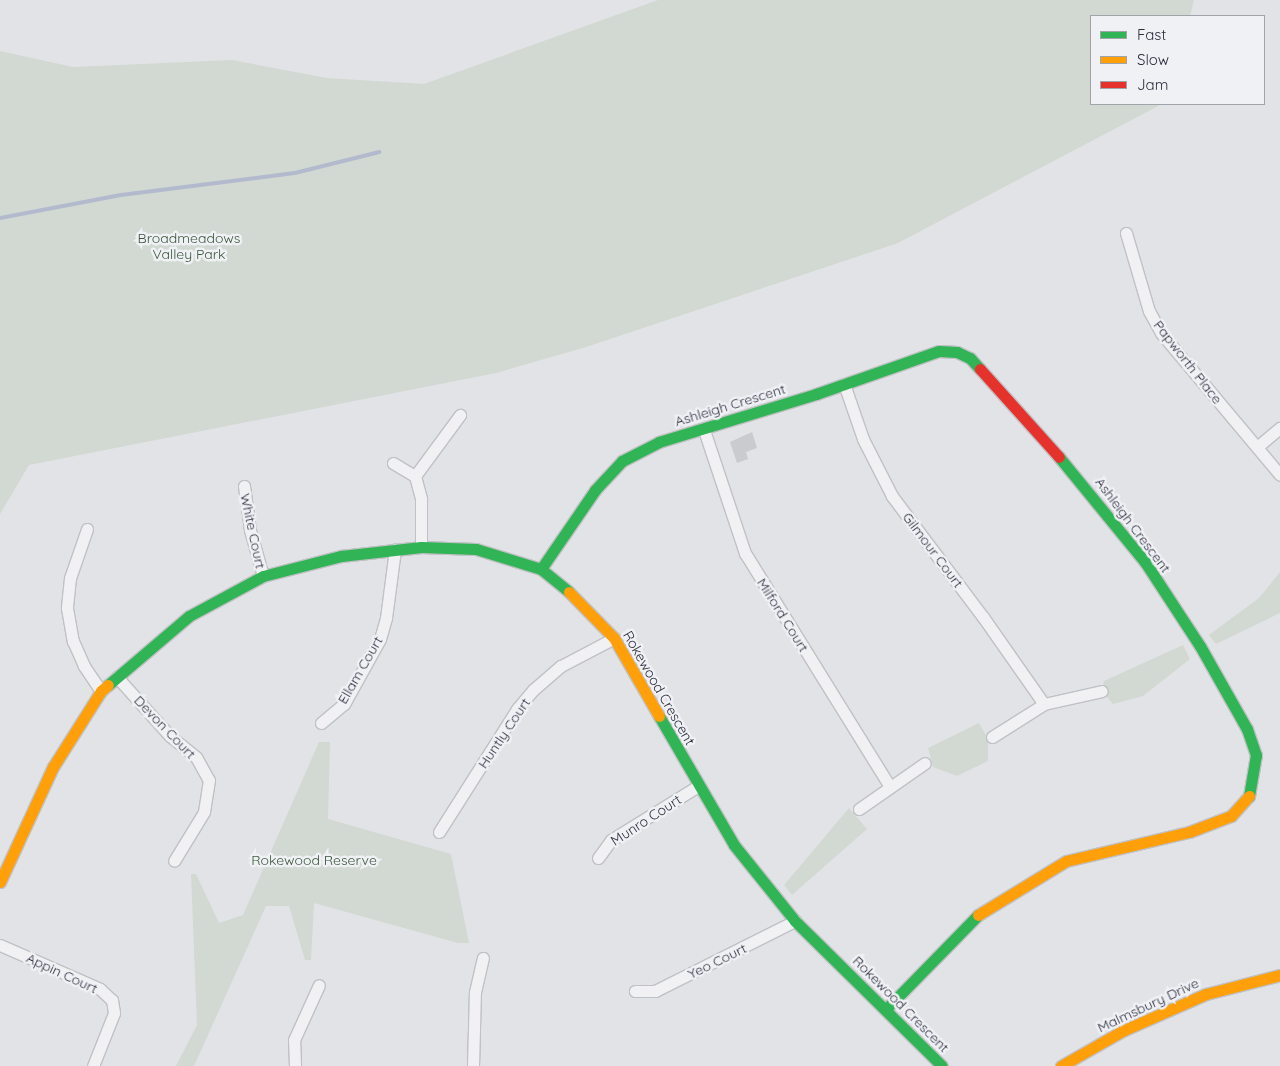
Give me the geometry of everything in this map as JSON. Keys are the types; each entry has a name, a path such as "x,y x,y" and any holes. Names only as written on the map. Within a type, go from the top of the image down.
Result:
{"street":[{"name":"Papworth Place","path":"1136,226 1121,231 1146,303 1161,333 1280,475"},
{"name":"Ashleigh Crescent","path":"541,569 595,490 622,461 659,442 704,430 939,351 958,352 970,358 1081,482 1145,562 1200,646 1247,729 1256,754 1252,792 1231,816 1189,832 1066,861 970,921 886,1009"},
{"name":"Gilmour Court","path":"844,384 863,439 892,496 983,617 1044,704"},
{"path":"415,476 460,415"},
{"path":"1257,447 1280,428"},
{"name":"Milford Court","path":"704,430 745,553 890,787"},
{"path":"393,463 415,476 421,499 421,547"},
{"name":"White Court","path":"244,486 250,530 263,576"},
{"path":"87,529 70,578 67,608 73,641 84,666 101,691"},
{"name":"Rokewood Crescent","path":"0,882 52,766 101,691 189,616 263,576 341,556 421,547 476,548 541,569 574,596 614,638 698,786 734,845 795,921 942,1066"},
{"name":"Ellam Court","path":"321,722 344,704 380,639 386,618 395,550"},
{"name":"Huntly Court","path":"439,832 517,709 533,690 561,666 614,638"},
{"name":"Devon Court","path":"117,677 170,736 196,757 209,780 204,812 174,861"},
{"path":"992,737 1044,704 1102,691"},
{"path":"859,809 926,763"},
{"name":"Munro Court","path":"598,858 611,840 698,786"},
{"name":"Yeo Court","path":"636,991 655,990 795,921"},
{"name":"Appin Court","path":"0,945 100,989 112,1000 114,1013 93,1066"},
{"path":"473,1066 475,992 483,958"},
{"name":"Malmsbury Drive","path":"1061,1066 1122,1031 1206,994 1280,975"},
{"path":"295,1066 294,1040 319,985"}],"green space":[{"name":"Broadmeadows Valley Park","path":"658,0 1194,0 1190,15 1090,15 1090,105 1160,105 898,243 586,347 496,373 29,465 0,514 0,51 73,67 232,60 327,78 424,84"},
{"path":"1280,572 1280,613 1216,644 1209,635 1259,598"},
{"path":"1183,645 1190,659 1143,696 1113,704 1102,691 1104,681"},
{"path":"979,723 988,739 988,761 957,776 933,767 928,748"},
{"name":"Rokewood Reserve","path":"319,742 330,742 328,819 451,854 469,943 458,943 314,903 311,960 305,960 289,906 266,906 194,1066 176,1066 197,1025 191,874 196,874 219,923 243,915"},
{"path":"849,808 867,829 792,895 784,885"}],"building":[{"path":"752,432 757,448 746,452 748,459 737,463 730,442"}],"waterway":[{"path":"0,218 121,195 295,173 379,152"}],"traffic: fast":[{"path":"541,569 595,490 622,461 659,442 816,394 939,351 957,352 970,358 980,369"},
{"path":"1059,457 1145,562 1200,646 1247,729 1256,755 1249,796"},
{"path":"108,685 189,616 263,576 341,556 421,547 476,549 541,569 569,592"},
{"path":"659,716 734,845 795,921 942,1066"},
{"path":"886,1009 978,915"}],"traffic: slow":[{"path":"569,592 614,638 659,716"},
{"path":"0,882 53,767 101,691 108,685"},
{"path":"978,915 1066,861 1189,832 1231,816 1249,796"},
{"path":"1061,1066 1122,1031 1206,994 1280,975"}],"traffic: jam":[{"path":"980,369 1059,457"}]}
